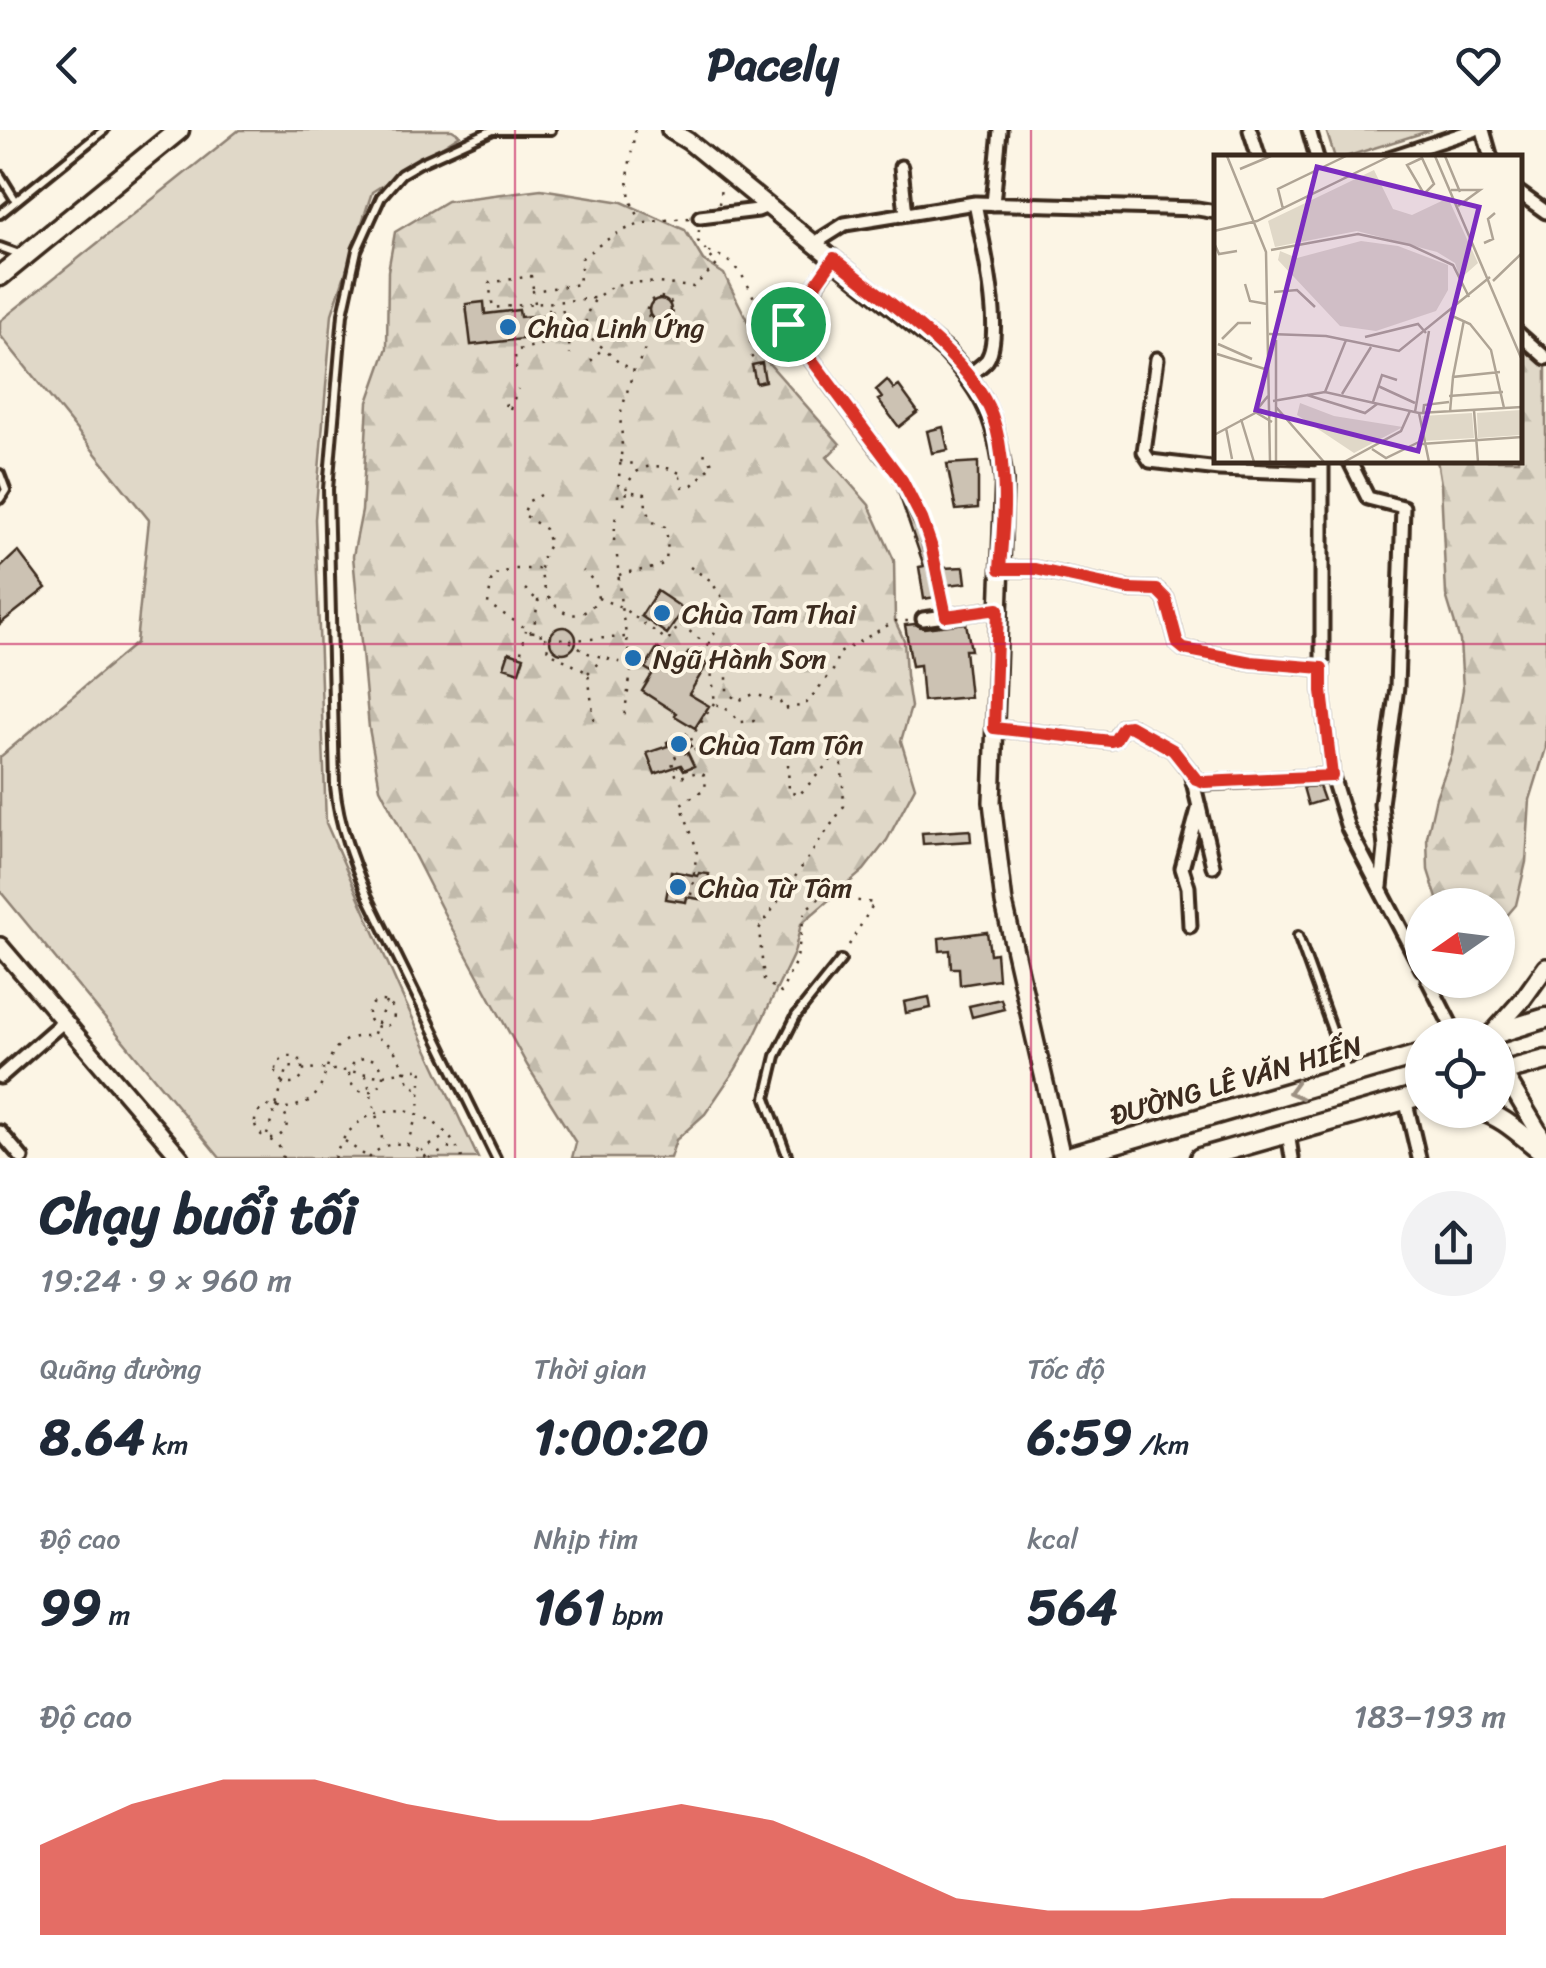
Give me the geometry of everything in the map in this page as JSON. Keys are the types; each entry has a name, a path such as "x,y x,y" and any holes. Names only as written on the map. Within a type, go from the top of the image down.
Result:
{"main road":[{"path":"0,276 179,130"},
{"path":"1515,1028 1546,1018"},
{"name":"ĐƯỜNG LÊ VĂN HIẾN","path":"1063,1158 1405,1059"},
{"path":"1515,1064 1546,1060"},
{"path":"1200,1158 1405,1099"},
{"path":"1384,1106 1405,1107"},
{"path":"1512,1128 1546,1154"}],"street":[{"path":"670,130 690,136 768,206 946,350 969,375 991,414 1004,481 992,802 1004,903 1063,1158"},
{"path":"993,204 1000,130"},
{"path":"1250,130 1258,155"},
{"path":"1308,130 1316,155"},
{"path":"1398,155 1474,130"},
{"path":"1483,130 1490,155"},
{"path":"901,167 906,214"},
{"path":"1521,194 1546,212"},
{"path":"969,375 987,361 994,340 990,283 975,204"},
{"path":"815,243 845,224 975,204 1214,212"},
{"path":"700,218 768,206"},
{"path":"834,258 788,324 884,457"},
{"path":"1521,336 1546,358"},
{"path":"1157,360 1144,452 1150,461 1322,466 1322,691 1332,776 1348,828 1405,935"},
{"path":"1349,462 1368,498 1403,507 1397,688 1381,793 1385,848 1381,887"},
{"path":"1000,569 1035,569 1128,589 1157,590 1166,599 1178,644 1184,649 1251,662 1322,668"},
{"path":"923,619 998,609"},
{"path":"994,728 1111,741 1123,727 1130,726 1173,750 1196,779 1204,782 1332,776"},
{"path":"1191,773 1213,866"},
{"path":"1190,926 1188,887 1182,868 1199,806"},
{"path":"0,946 182,1158"},
{"path":"1506,1018 1546,968"},
{"path":"0,1077 64,1021"},
{"path":"1515,1093 1546,1144"},
{"path":"1416,1128 1418,1158"},
{"path":"0,1132 22,1158"},
{"path":"1288,1133 1292,1158"}],"lane":[{"path":"0,214 104,130"},
{"path":"496,1158 367,895 338,815 328,489 343,314 357,250 381,197 401,174 420,162 493,130 551,130"},
{"path":"0,176 16,201"},
{"path":"0,247 24,256"},
{"path":"884,457 902,480 922,519 946,616"},
{"path":"0,474 6,490 0,498"},
{"path":"1298,936 1348,1076"},
{"path":"788,1158 766,1098 776,1056 796,1016 840,960"}],"path":[{"path":"635,130 627,191 643,222"},
{"path":"718,215 722,183"},
{"path":"533,290 580,284 582,258 610,236 643,222 700,218 698,241 717,265 693,287 619,284 596,298 548,302 535,304 493,308 488,283 531,276 533,290 535,304"},
{"path":"706,251 729,260 740,272 769,341"},
{"path":"658,296 667,299 673,306 670,318 662,323 650,319 647,307 651,300 658,296"},
{"path":"596,298 586,322 587,332 609,356 634,368"},
{"path":"548,302 552,338 548,343"},
{"path":"550,312 567,311 568,324"},
{"path":"620,412 634,368 646,348 633,321"},
{"path":"751,358 788,324"},
{"path":"516,369 518,350 569,342 570,355"},
{"path":"592,361 603,348"},
{"path":"504,406 518,389"},
{"path":"509,400 510,409"},
{"path":"618,497 623,442 620,419"},
{"path":"624,505 626,485 638,471 651,466 678,471 682,488 692,485 712,465 707,454 696,452"},
{"path":"620,461 638,465"},
{"path":"619,575 658,568 666,561 668,541 665,526 653,522 646,508 645,494 627,490"},
{"path":"541,495 530,501 523,514 545,529 550,544 542,553 539,569 550,600 563,612 584,614 598,598 595,582 583,570"},
{"path":"614,541 616,511"},
{"path":"617,556 632,666 624,717"},
{"path":"690,567 710,580 726,603 708,646"},
{"path":"539,569 514,569 492,576 488,604 533,634 568,640 627,636"},
{"path":"525,588 538,601 550,600"},
{"path":"598,598 621,606 668,641 678,622 719,654 727,666 727,692 738,701 754,694 780,702 783,709 805,706 834,670 838,654 895,621 923,619"},
{"path":"533,634 538,601"},
{"path":"521,652 526,629"},
{"path":"544,635 548,651 588,674"},
{"path":"568,640 588,653 632,666"},
{"path":"691,895 696,850 681,804 706,788 704,775 698,772 676,778 671,759 695,749 692,738 714,703 710,676 719,654"},
{"path":"588,674 603,658"},
{"path":"588,674 595,728"},
{"path":"714,703 740,722 754,720 759,724"},
{"path":"788,764 789,792 799,795 841,750 844,806 759,929 764,980 781,993 797,958 805,910 822,896 874,903 840,960"},
{"path":"373,1036 386,1002"},
{"path":"386,1002 393,1008 394,1018 385,1027 376,1027 368,1018 368,1009 374,1003 386,1002"},
{"path":"283,1158 278,1144 258,1132 255,1117 261,1108 286,1109 307,1103 319,1094 336,1047 357,1035 381,1038 394,1049 410,1085 421,1089"},
{"path":"282,1058 296,1058 304,1069 299,1080 291,1084 283,1082 276,1071 282,1058"},
{"path":"371,1058 380,1065 380,1086 370,1092 353,1088 349,1071 360,1059 371,1058"},
{"path":"266,1138 288,1067 383,1075 422,1068 418,1113 407,1144"},
{"path":"366,1074 384,1146"},
{"path":"266,1138 277,1137 286,1130 287,1118 276,1106"},
{"path":"334,1158 350,1130 376,1113 418,1113 430,1118 449,1134 462,1158"},
{"path":"421,1151 449,1134"},
{"path":"343,1140 368,1158 384,1146 396,1143 407,1144 428,1158 456,1144"}],"green space":[{"path":"239,130 452,130 460,135 372,192 332,314 315,519 326,823 478,1158 220,1158 0,891 0,757 136,643 149,520 0,335 0,321"},
{"path":"1326,130 1432,130 1351,155 1334,155"},
{"name":"Ngũ Hành Sơn","path":"541,189 622,202 685,230 703,260 724,274 755,336 750,342 840,444 827,457 869,505 894,560 895,621 904,640 911,707 901,741 915,787 887,840 864,870 801,924 794,953 753,1039 705,1114 676,1140 670,1158 572,1158 576,1143 527,1065 380,788 369,728 353,556 362,511 368,402 387,348 388,271 395,232 447,201"},
{"path":"1521,347 1546,364 1546,748 1530,800 1526,862 1515,906 1515,888 1434,888 1428,870 1427,837 1452,754 1463,689 1460,641 1446,595 1437,462 1521,462"}],"building":[{"path":"660,299 668,302 668,318 660,321 652,318 649,310 652,302"},
{"name":"Chùa Linh Ứng","path":"484,302 485,314 519,310 520,317 546,315 548,336 471,345 466,304"},
{"path":"762,363 765,381 756,383 752,365"},
{"path":"887,380 894,389 899,386 918,412 899,427 878,400 882,398 876,390"},
{"path":"943,427 948,450 932,453 927,431"},
{"path":"978,462 978,508 956,510 947,464"},
{"path":"897,488 919,534 935,597 924,599 919,567 924,566"},
{"path":"18,551 46,588 0,624 0,568"},
{"path":"964,567 966,583 947,585 943,568"},
{"name":"Chùa Tam Thai","path":"657,591 684,609 667,634 641,616"},
{"path":"966,623 971,650 965,650 970,697 923,701 920,665 912,666 905,625 924,628"},
{"path":"563,627 572,631 576,640 572,649 563,653 554,649 550,640 554,631"},
{"path":"657,648 681,664 689,652 707,664 689,694 709,706 695,728 642,691 653,673 645,668"},
{"path":"509,652 524,657 519,672 504,667"},
{"path":"686,734 691,746 686,749 694,766 684,770 681,765 655,774 647,753"},
{"path":"1319,786 1324,800 1308,805 1303,787"},
{"path":"970,830 971,841 923,844 922,833"},
{"path":"671,871 709,874 705,900 666,899"},
{"path":"987,932 990,954 996,953 998,979 960,985 959,968 951,968 950,950 940,951 939,938"},
{"path":"929,997 931,1008 906,1013 904,1002"},
{"path":"1001,999 1004,1009 972,1017 969,1006"}],"place":[{"name":"Chùa Linh Ứng","path":"508,327"},
{"name":"Chùa Tam Thai","path":"662,613"},
{"name":"Ngũ Hành Sơn","path":"633,658"},
{"name":"Chùa Tam Tôn","path":"679,744"},
{"name":"Chùa Từ Tâm","path":"678,887"}],"route":[{"path":"834,258 946,350 981,394 997,434 1004,481 1000,569 1035,569 1128,589 1157,590 1166,599 1178,644 1184,649 1251,662 1322,668 1332,776 1204,782 1196,779 1173,750 1130,726 1123,727 1111,741 994,728 998,609 946,616 931,545 902,480 788,324 834,258"}]}
